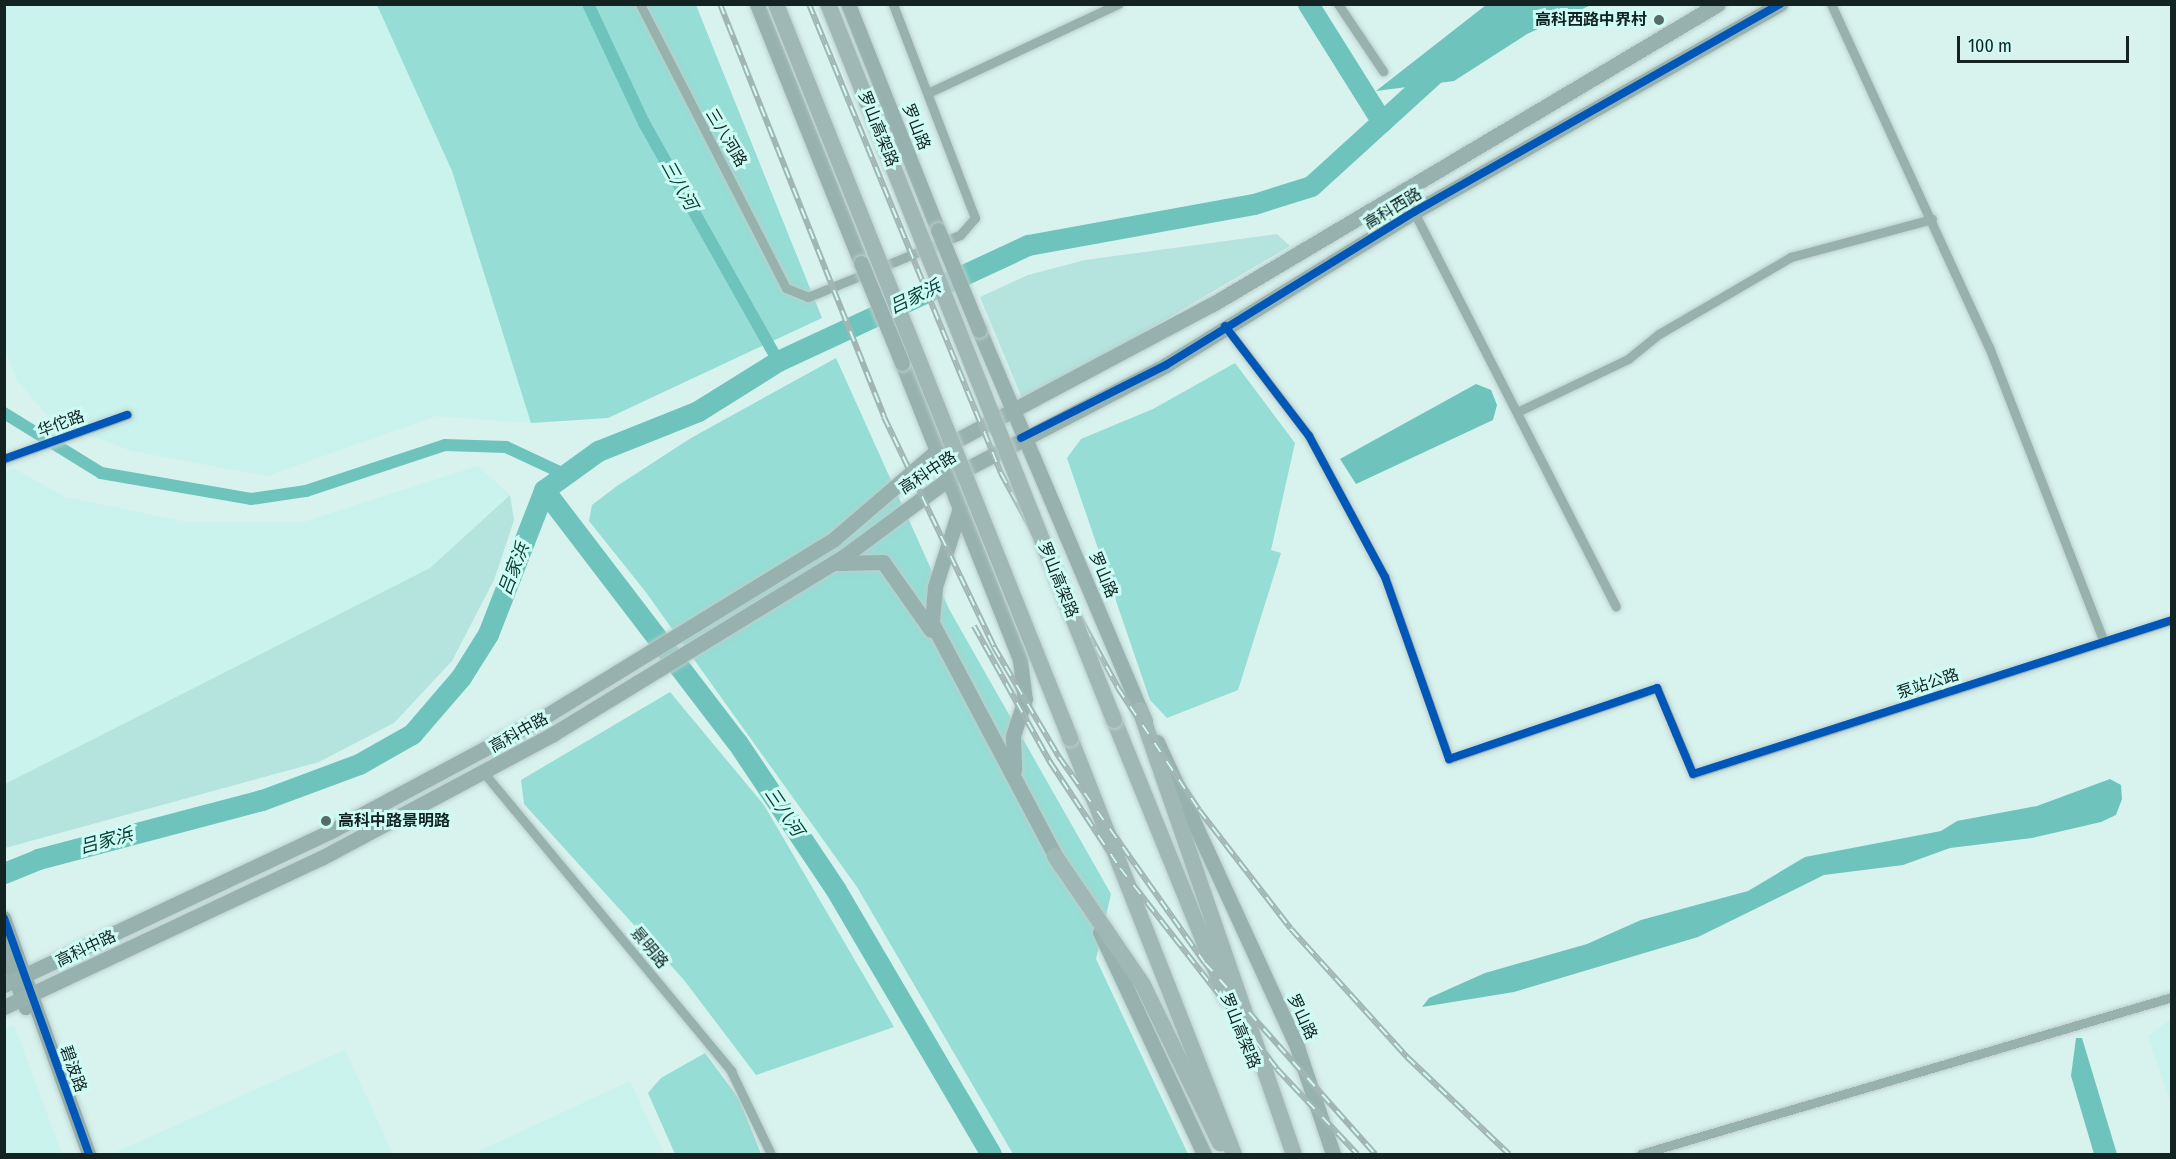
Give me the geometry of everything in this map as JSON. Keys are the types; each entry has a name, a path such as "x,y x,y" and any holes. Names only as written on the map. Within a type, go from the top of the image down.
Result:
{"highway":[{"path":"776,4 1234,1155"},
{"name":"罗山高架路","path":"828,4 1114,720 1293,1155"},
{"path":"1140,710 1293,1155"},
{"path":"1055,856 1143,985 1226,1155"}],"main road":[{"path":"757,4 902,363 951,477 960,508 1024,674 1025,699 1013,736 1016,779"},
{"name":"罗山路","path":"848,4 1012,410 1021,438 1140,710 1177,779 1297,1047 1334,1155"},
{"name":"高科西路","path":"1012,410 1213,304 1718,4"},
{"name":"高科西路","path":"1021,438 1166,366 1225,326 1414,212 1780,4"},
{"name":"高科中路","path":"15,980 368,813 643,657 834,539 938,450 1012,410"},
{"name":"高科中路","path":"4,1006 327,855 484,773 687,654 830,565 951,477 1021,438"},
{"path":"945,651 932,609 960,508"},
{"path":"830,565 883,562 945,651 1134,999 1204,1155"}],"street":[{"name":"三八河路","path":"640,4 786,288 798,297 837,290 960,236 972,225 972,200 930,92"},
{"path":"893,4 930,92 1118,4"},
{"path":"1338,4 1383,71"},
{"path":"1831,4 1932,219 2033,452 2104,642"},
{"path":"1414,212 1616,606"},
{"path":"1517,412 1628,359 1659,334 1791,257 1932,219"},
{"name":"泵站公路","path":"1225,326 1308,436 1385,577 1449,759 1657,688 1694,774 2172,620"},
{"name":"华佗路","path":"4,459 127,415"},
{"name":"景明路","path":"484,773 726,1064 771,1155"},
{"path":"4,918 15,980"},
{"path":"4,948 15,980 27,996"},
{"name":"碧波路","path":"27,996 81,1155"},
{"name":"碧波路","path":"27,996 89,1155"},
{"path":"1641,1155 2172,996"}],"shaded area":[{"path":"5,5 377,5 452,171 531,423 436,416 267,476 132,451 52,421 16,379 5,348"},
{"path":"377,5 696,5 822,318 608,418 531,423 452,171"},
{"path":"1486,5 1591,5 1527,34 1454,81 1376,91"},
{"path":"1277,234 1290,246 1024,403 980,297 1028,275 1085,260"},
{"path":"836,358 949,609 1111,894 1096,959 1188,1154 1013,1154 857,887 645,591 589,521 592,505 617,486 691,438"},
{"path":"1235,363 1295,443 1271,550 1281,553 1238,690 1167,718 1150,700 1067,458 1081,439 1153,409"},
{"path":"1476,384 1491,390 1497,405 1493,420 1356,484 1340,459"},
{"path":"478,466 510,495 431,568 5,784 4,473 15,469 65,497 187,522 303,522"},
{"path":"510,495 514,520 494,580 452,661 394,723 319,762 5,848 5,784 430,568"},
{"path":"670,692 764,805 894,1027 756,1075 684,980 524,804 521,780"},
{"path":"2110,779 2121,785 2122,799 2116,815 2101,822 2032,838 1950,848 1903,865 1824,875 1698,937 1514,992 1422,1007 1429,998 1485,973 1587,944 1641,920 1748,891 1805,857 1941,831 1957,821 2037,806"},
{"path":"2171,1019 2171,1104 2148,1036"},
{"path":"14,1025 62,1154 5,1154 5,1030"},
{"path":"2076,1038 2082,1038 2117,1154 2094,1154 2071,1076"},
{"path":"345,1050 393,1154 112,1154 288,1075"},
{"path":"705,1053 739,1099 761,1154 675,1154 648,1093 661,1078"},
{"path":"630,1081 664,1154 473,1154"}],"waterway":[{"name":"三八河","path":"588,4 644,123 778,361"},
{"path":"1308,4 1382,122"},
{"name":"吕家浜","path":"4,873 38,859 262,800 359,764 412,734 461,677 488,634 544,490 598,451 698,411 778,361 1028,245 1254,204 1311,186 1443,66"},
{"path":"4,413 101,473 251,499 306,491 445,445 506,447 566,475"},
{"name":"三八河","path":"544,490 737,742 836,890 991,1154"}],"railway":[{"path":"720,4 884,417 994,647 1059,757 1205,963 1375,1154"},
{"path":"809,4 1001,473 1118,688 1199,810 1291,929 1407,1057 1509,1154"},
{"path":"974,626 1050,762 1120,868 1277,1069 1357,1154"}],"cycle path":[{"path":"1021,438 1166,365 1414,212 1780,4"},
{"path":"1225,326 1309,436 1385,577 1449,759 1657,688 1693,774 2172,620"},
{"path":"4,459 127,415"},
{"path":"4,918 89,1154"}],"place":[{"name":"高科西路中界村","path":"1659,20"},
{"name":"高科中路景明路","path":"326,821"}]}
